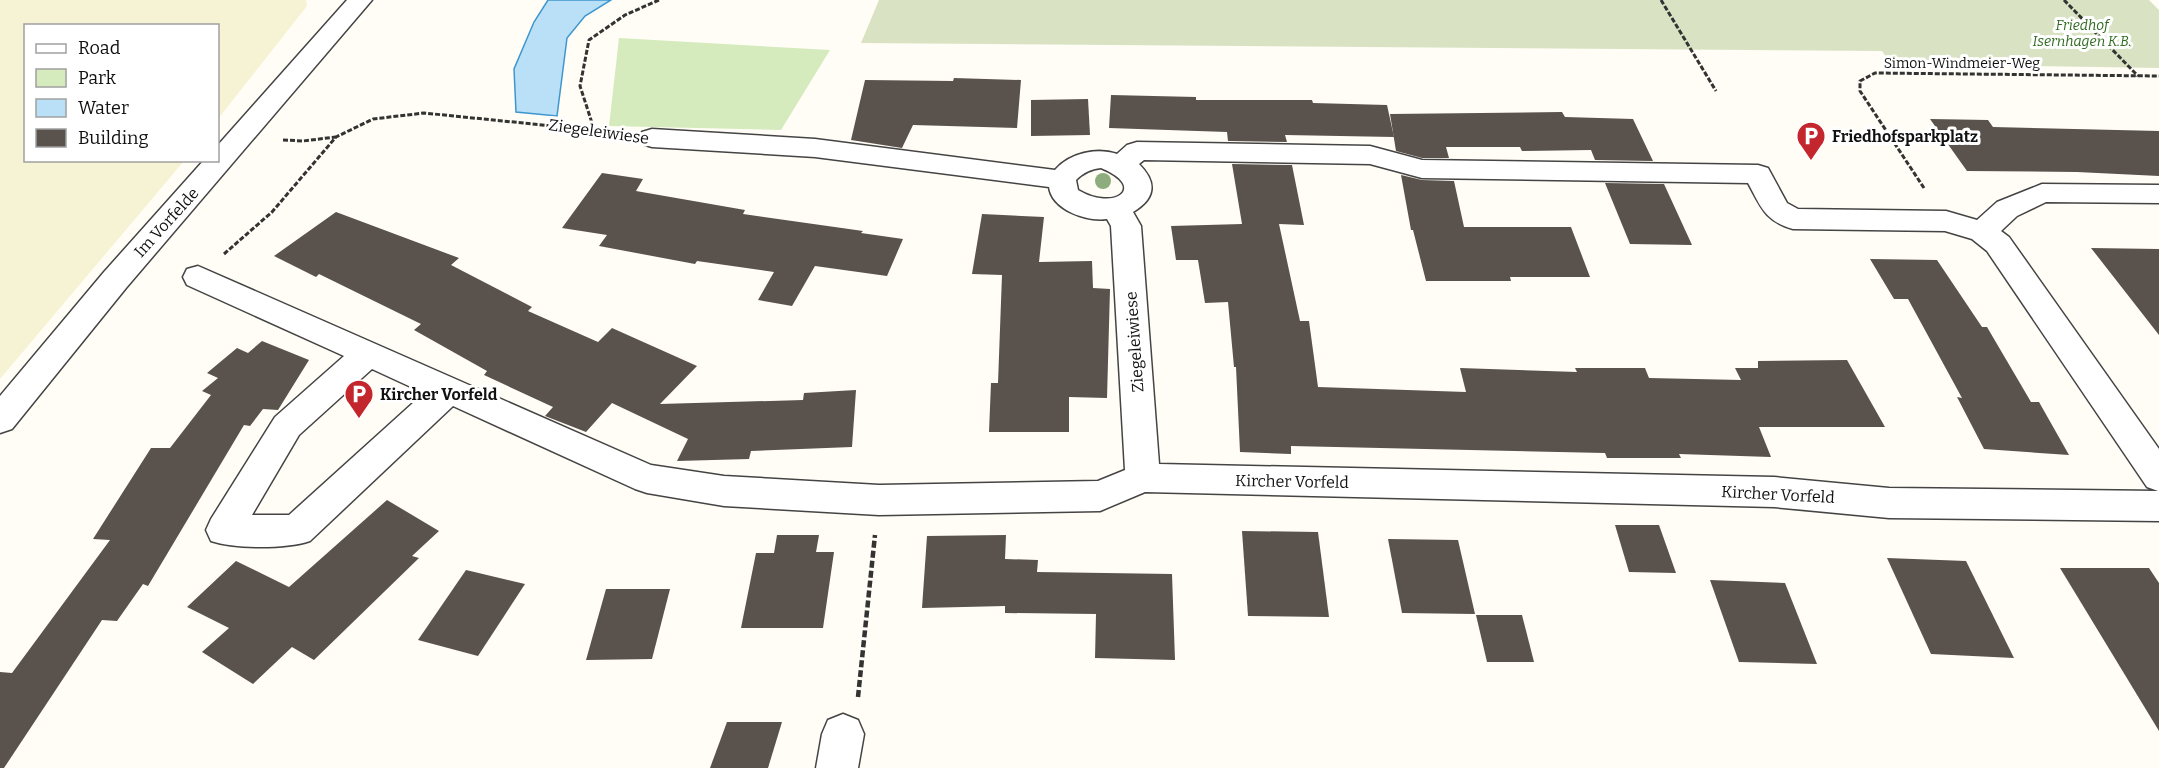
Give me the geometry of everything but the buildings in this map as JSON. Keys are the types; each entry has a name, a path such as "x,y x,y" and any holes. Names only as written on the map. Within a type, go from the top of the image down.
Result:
{"street":[{"name":"Im Vorfelde","path":"0,420 115,280 360,0"},
{"name":"Ziegeleiwiese","path":"652,138 816,148 1062,180"},
{"path":"1123,164 1137,152 1326,154 1370,155 1422,169 1758,174 1776,209 1793,219 1946,221 1982,232 1998,244 2149,448 2159,477"},
{"path":"1104,159 1123,164 1137,176 1139,187 1132,200 1116,209 1092,210 1077,206 1064,195 1062,180 1068,169 1083,162 1104,159"},
{"path":"1982,232 2007,209 2042,193 2159,194"},
{"name":"Ziegeleiwiese","path":"1116,209 1126,226 1143,478"},
{"name":"Kircher Vorfeld","path":"198,277 647,479 724,491 879,500 1100,496 1143,478 1774,492 1889,502 2159,506"},
{"path":"368,354 287,426 224,530 297,530 449,390"}],"path":[{"path":"594,129 580,86 589,40 625,15 659,0"},
{"path":"1661,0 1716,91"},
{"path":"2064,0 2138,76"},
{"name":"Simon-Windmeier-Weg","path":"1946,221 1860,92 1860,81 1875,73 1894,72 2159,76"},
{"name":"Ziegeleiwiese","path":"198,277 272,213 336,137 373,119 424,113 594,129 652,138"},
{"path":"244,134 254,138 303,141 336,137"},
{"path":"840,751 856,711 879,500"}],"shaded area":[{"path":"0,0 306,0 307,6 219,118 219,24 24,24 24,162 183,162 0,379"}],"green space":[{"name":"Friedhof Isernhagen K.B.","path":"879,0 2149,0 2159,10 2159,68 1891,64 1882,51 861,43"},
{"path":"619,38 830,50 781,130 609,126"}],"water":[{"path":"548,0 611,0 585,16 567,38 557,116 516,112 514,69 534,22"}],"place":[{"name":"Friedhofsparkplatz","path":"1811,162"},
{"name":"Kircher Vorfeld","path":"359,420"}]}
